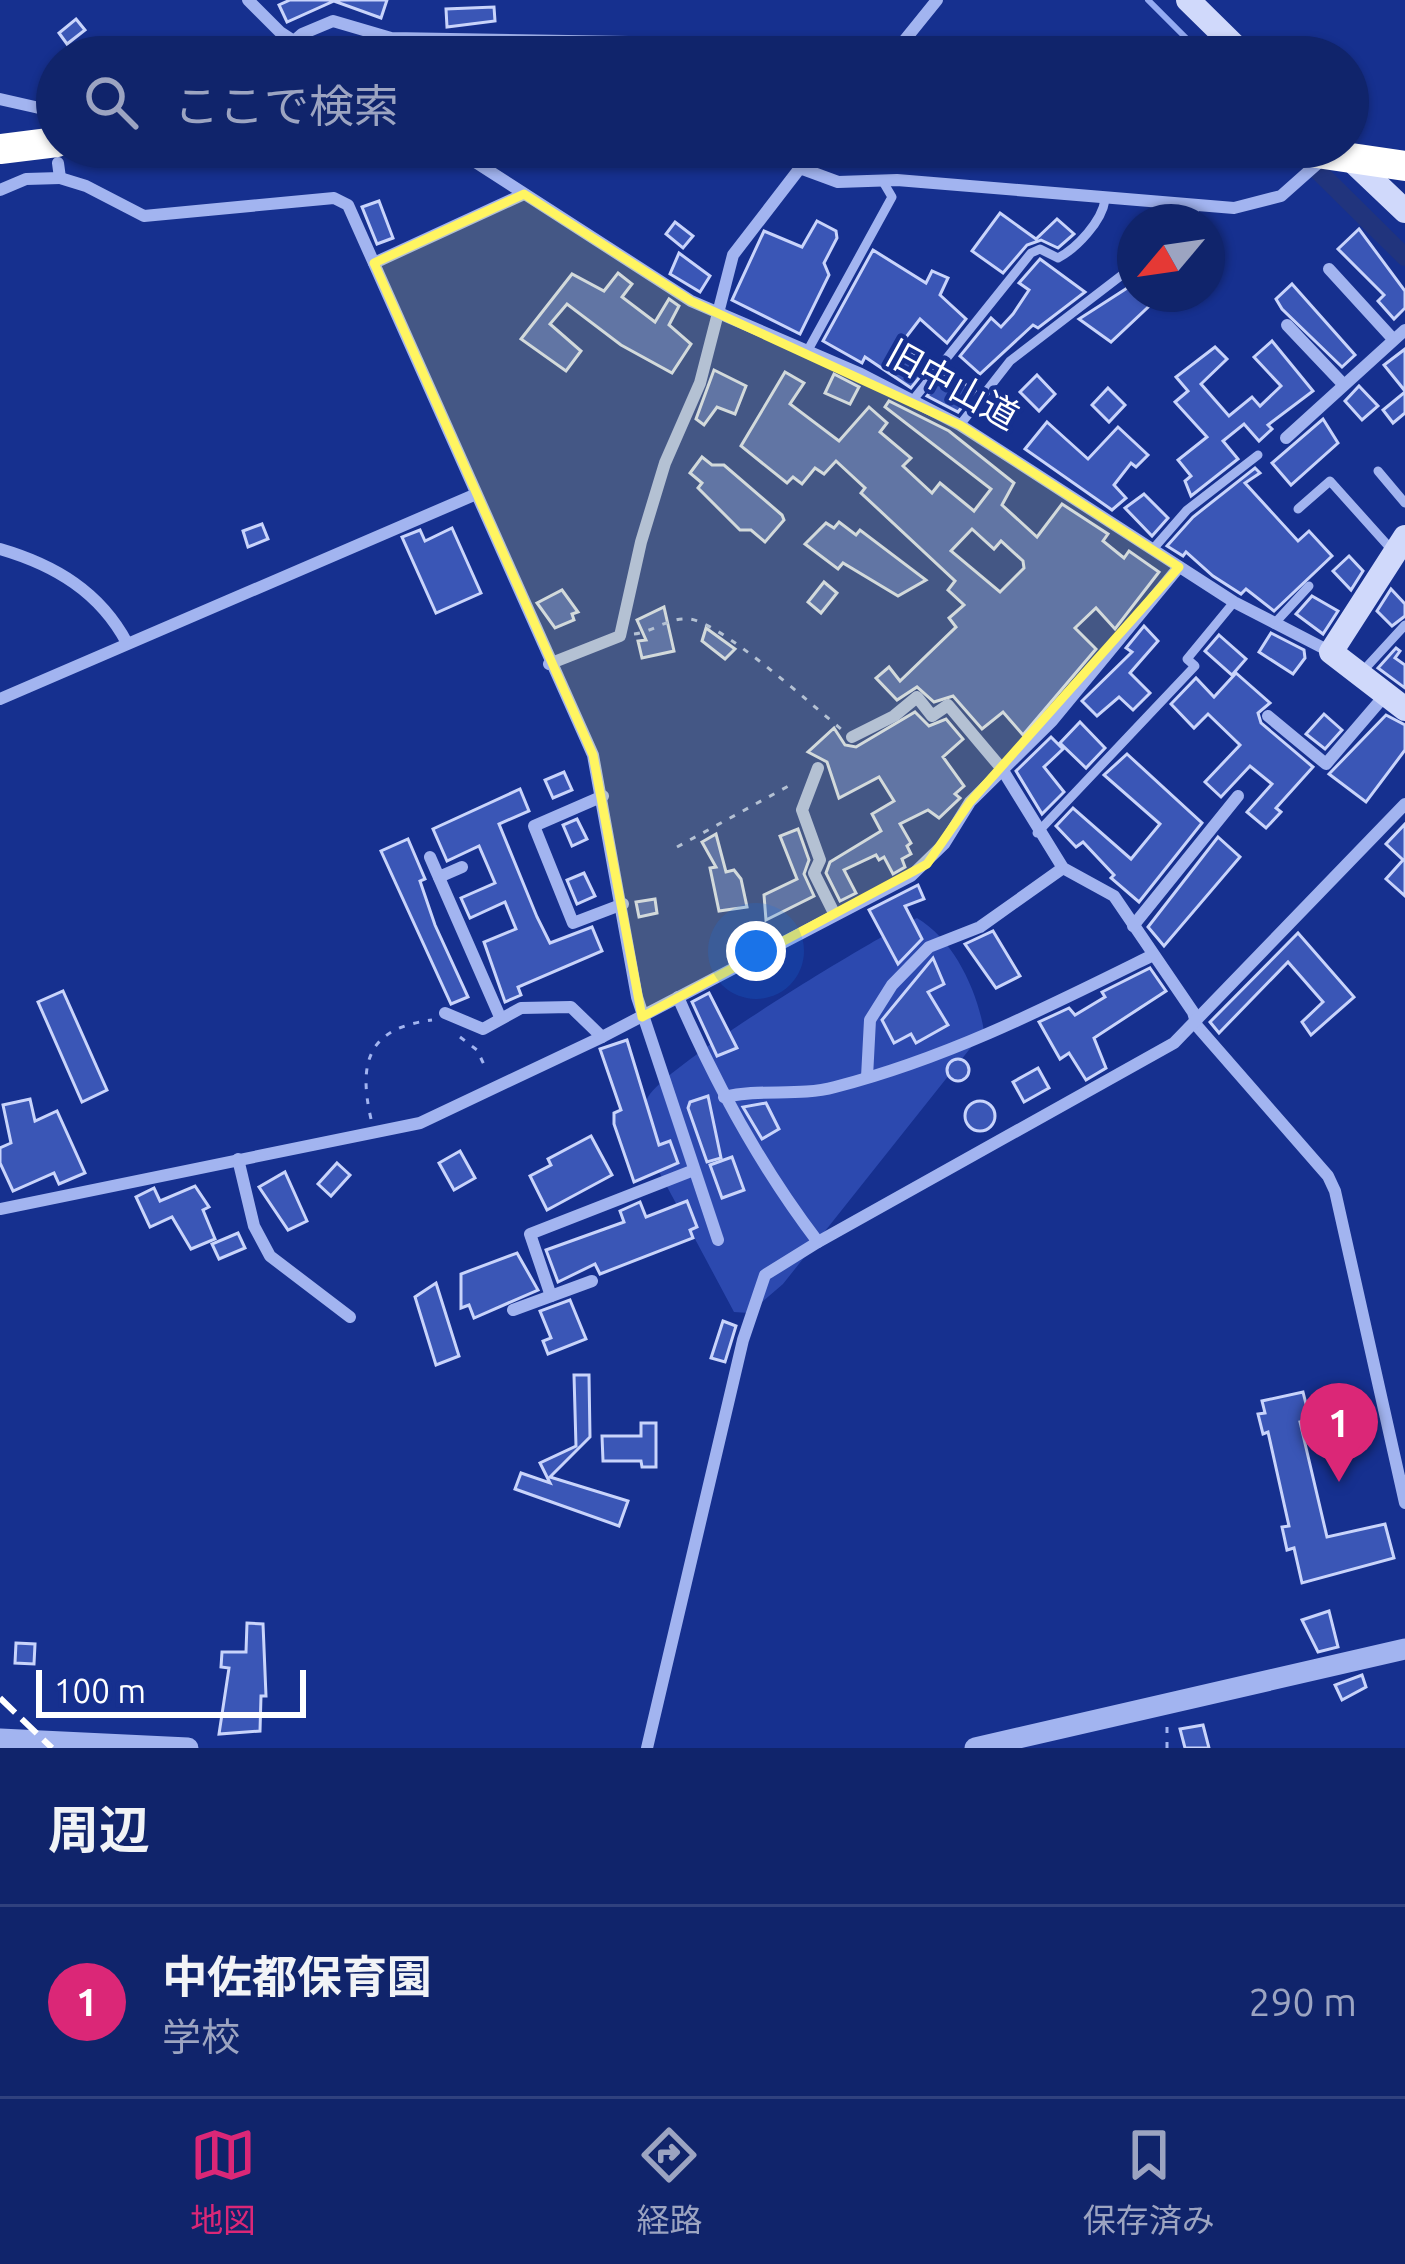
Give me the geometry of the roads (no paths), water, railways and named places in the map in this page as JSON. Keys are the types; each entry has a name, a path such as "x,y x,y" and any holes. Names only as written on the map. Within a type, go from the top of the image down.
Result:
{"highway":[{"path":"0,149 36,137"},
{"path":"1369,161 1405,166"}],"main road":[{"path":"1188,0 1225,36"},
{"path":"1359,168 1405,211"},
{"path":"1330,652 1400,545"},
{"name":"旧中山道","path":"1330,652 1395,702"}],"street":[{"path":"250,0 289,36"},
{"path":"907,36 937,0"},
{"path":"304,36 334,21 384,36"},
{"path":"0,99 36,119"},
{"path":"59,168 60,178"},
{"name":"旧中山道","path":"484,168 715,312 808,350 960,425 1234,602 1330,652"},
{"path":"549,664 620,636 641,542 665,463 700,383 715,312 746,233 800,168 822,180 1166,204"},
{"path":"1225,208 1281,196 1312,168"},
{"path":"0,190 26,179 60,178 86,185 144,216 341,199 593,754 642,1017 718,1240"},
{"path":"374,263 524,194"},
{"path":"1286,438 1399,334 1329,269"},
{"path":"1287,325 1343,384"},
{"path":"0,699 473,495"},
{"path":"0,549 88,590 111,612 127,643"},
{"path":"0,1209 420,1124 642,1017 926,864 956,819 1052,721 1179,567"},
{"path":"852,737 894,716 917,697 932,716 948,705 1002,770 1063,868 1114,896 1197,1026 1335,1191 1405,1503"},
{"path":"1268,716 1326,764 1395,702"},
{"path":"818,768 802,811 820,860 814,873 834,913"},
{"path":"603,796 534,826 574,923 622,904"},
{"path":"1133,926 1238,796"},
{"path":"647,1748 743,1340 765,1275 1197,1026 1405,805"},
{"path":"430,857 500,1017"},
{"path":"439,877 462,867"},
{"path":"867,1077 869,1020 892,985 929,947 980,927 1063,868"},
{"path":"724,1097 757,1089 810,1092 961,1049 1153,955"},
{"path":"678,997 760,1161 818,1242"},
{"path":"445,1020 483,1029 500,1017 534,1006 571,1007 602,1037"},
{"path":"238,1159 254,1226 270,1256 350,1317"},
{"path":"551,1296 530,1234 694,1170"},
{"path":"513,1310 592,1282"},
{"path":"975,1748 1405,1649"},
{"path":"0,1739 188,1748"}],"lane":[{"path":"808,350 892,197 882,181"},
{"path":"914,400 1031,253 1040,249 1058,258 1066,254 1102,214 1105,200"},
{"path":"960,425 1010,361 1117,279"},
{"path":"1153,549 1187,510 1258,455"},
{"path":"1378,471 1405,503"},
{"path":"1298,509 1330,481 1400,545"},
{"path":"1274,624 1309,586"},
{"path":"1037,833 1195,665 1187,659 1234,602"},
{"path":"1360,673 1405,625"}],"waterway":[{"path":"1148,0 1184,36"},
{"path":"1318,171 1405,257"}],"railway":[{"path":"0,1698 52,1748"}],"place":[{"name":"中佐都保育園","path":"1339,1482"}]}
